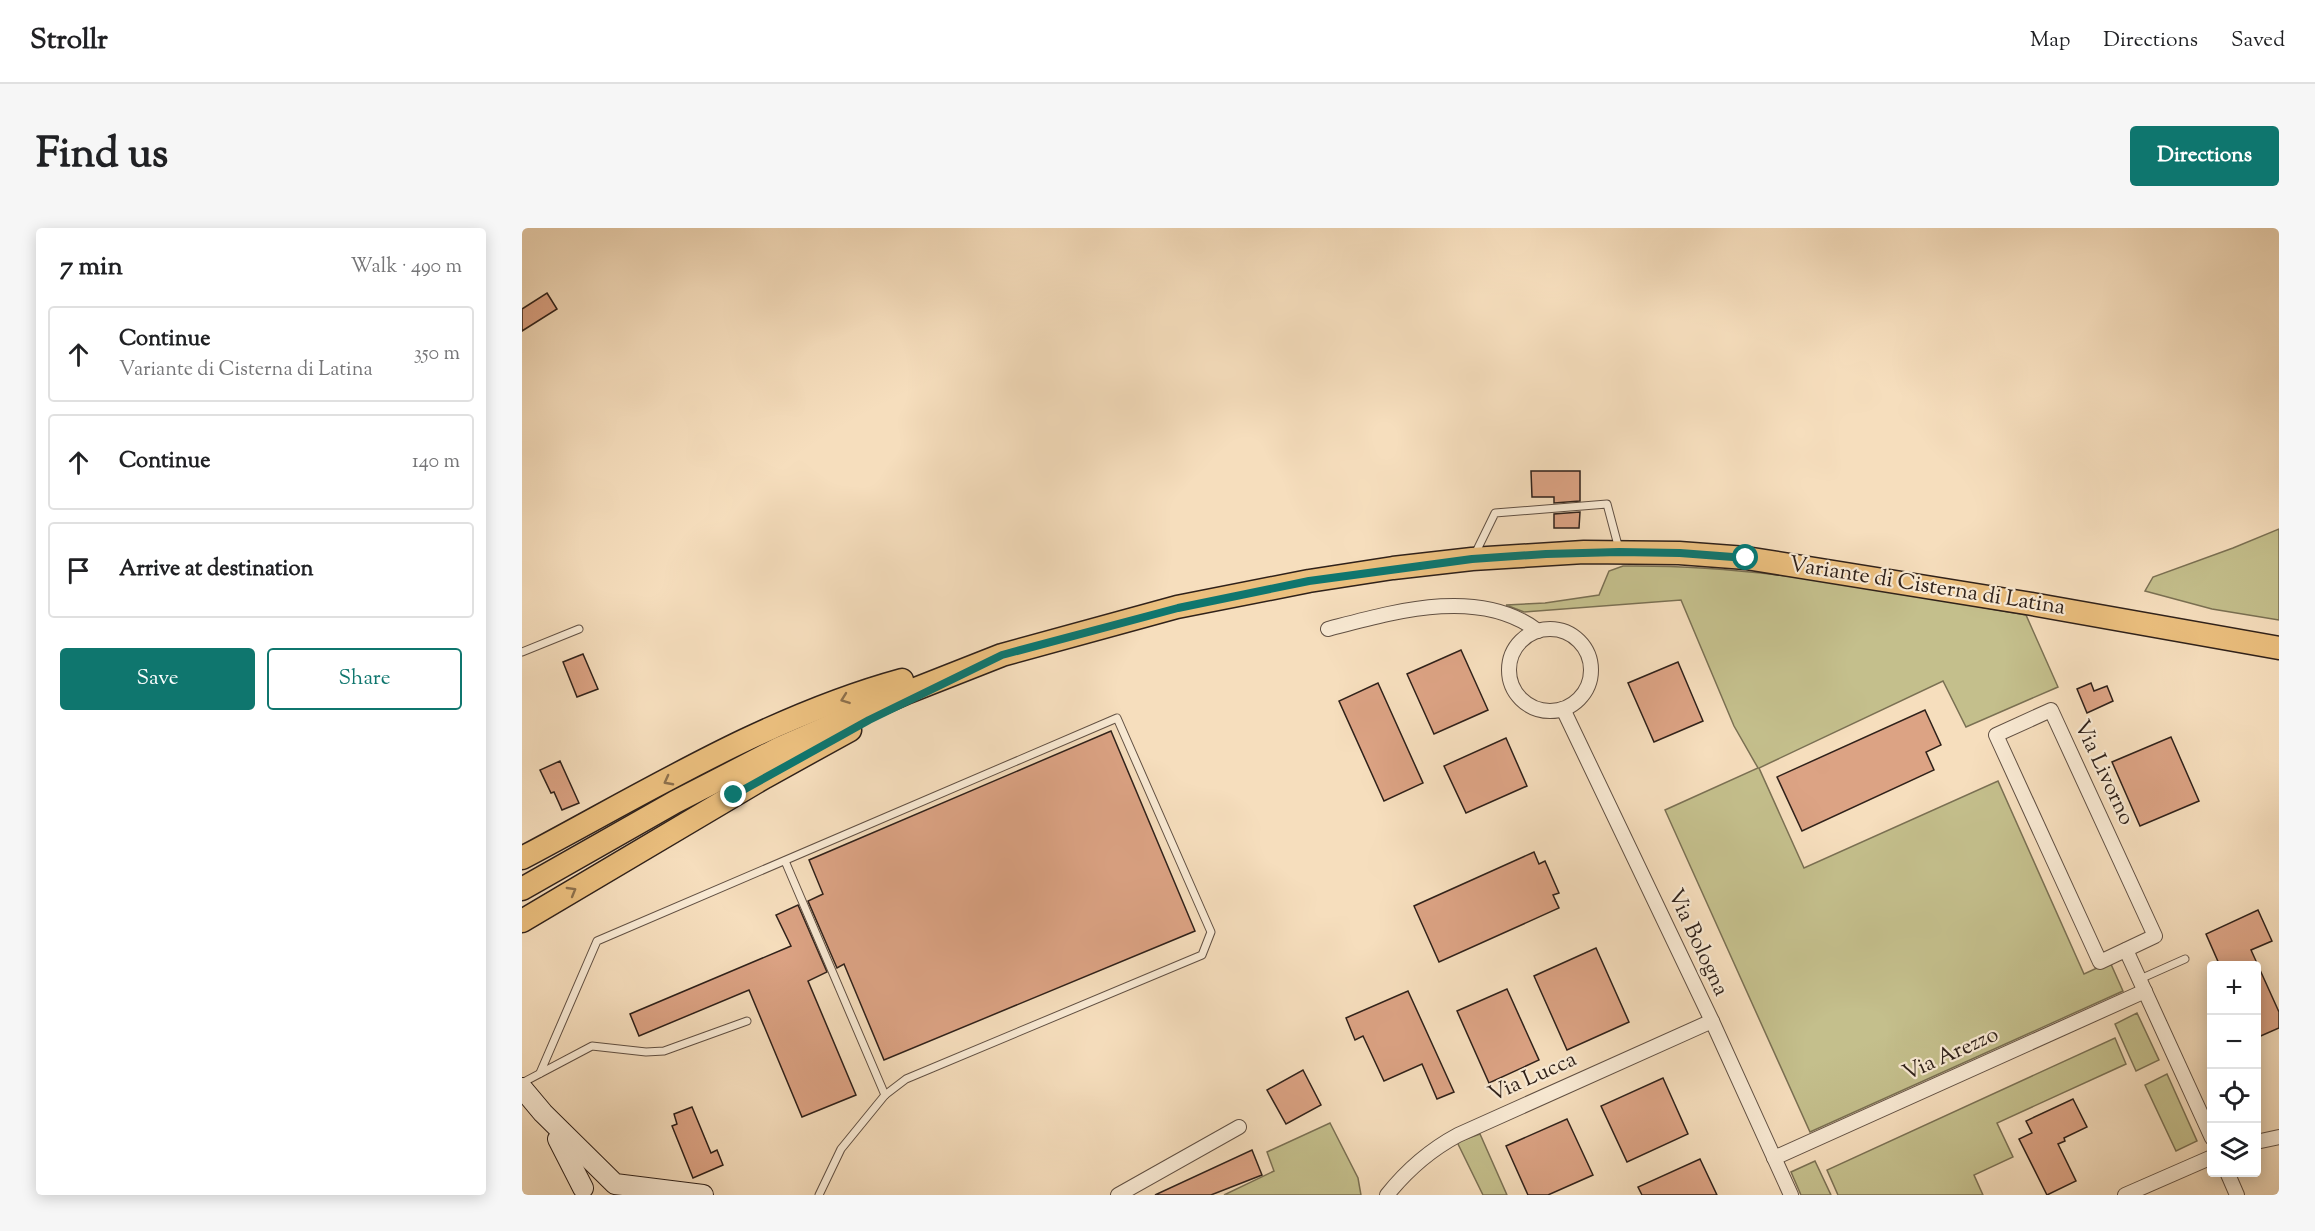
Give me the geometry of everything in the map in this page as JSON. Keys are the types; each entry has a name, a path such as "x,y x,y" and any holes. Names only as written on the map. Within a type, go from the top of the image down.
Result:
{"main road":[{"name":"Variante di Cisterna di Latina","path":"522,889 675,802 817,731 1002,655 1128,620 1249,592 1348,574 1472,559 1546,554 1619,552 1713,555 1799,566 2032,604 2279,648"},
{"path":"522,858 708,760 801,717 895,682 1002,655"},
{"path":"522,921 797,759 869,720 1002,655"},
{"path":"522,1086 543,1113 620,1190"},
{"path":"543,1113 572,1163 580,1192 598,1181 620,1190 703,1195"}],"street":[{"path":"1328,629 1383,614 1458,607 1504,613 1518,618 1538,631"},
{"path":"1552,629 1566,633 1578,640 1587,651 1591,665 1588,685 1575,703 1563,709 1549,712 1535,709 1522,701 1514,690 1509,676 1510,662 1515,648 1525,638 1538,631 1552,629"},
{"name":"Via Bologna","path":"1563,709 1712,1022 1791,1195"},
{"name":"Via Livorno","path":"2051,710 2155,936 2126,950 2100,962 1996,735 2051,710"},
{"path":"2126,950 2207,1129"},
{"name":"Via Arezzo","path":"1774,1158 2143,985"},
{"name":"Via Lucca","path":"1387,1195 1421,1159 1458,1135 1712,1022"},
{"path":"1118,1195 1239,1127"},
{"path":"2261,1141 2279,1137"},
{"path":"2125,1195 2207,1159"},
{"path":"2229,1177 2236,1195"}],"lane":[{"path":"1472,559 1495,513 1607,504 1619,552"},
{"path":"522,652 579,629"},
{"path":"540,1073 597,941 1117,718 1211,932 1202,956 906,1079 885,1095 841,1149 819,1195"},
{"path":"784,861 885,1095"},
{"path":"2143,985 2185,959"},
{"path":"522,1086 540,1073 592,1046 646,1052 664,1051 747,1021"}],"shaded area":[{"path":"2279,529 2279,620 2212,609 2145,591 2153,577"},
{"path":"1623,566 1724,570 1825,581 2026,615 2058,687 1966,727 1943,681 1759,768 1804,868 1998,781 2084,974 2110,962 2123,991 1810,1132 1665,810 1758,768 1734,726 1681,600 1524,612 1506,605 1545,603 1599,595 1609,571"},
{"path":"2137,1013 2159,1060 2136,1071 2115,1024"},
{"path":"2115,1038 2126,1064 1997,1123 2013,1157 1974,1175 1983,1195 1838,1195 1827,1170"},
{"path":"2167,1074 2197,1141 2176,1151 2145,1085"},
{"path":"1330,1123 1358,1178 1361,1195 1224,1195 1274,1171 1267,1152"},
{"path":"1480,1134 1507,1195 1483,1195 1457,1142"},
{"path":"1815,1161 1831,1195 1801,1195 1791,1172"}],"building":[{"path":"547,293 557,309 522,331 522,309"},
{"path":"1531,471 1580,471 1580,501 1554,503 1554,497 1532,497"},
{"path":"1580,512 1579,528 1554,528 1554,514"},
{"path":"1461,650 1488,710 1434,734 1407,674"},
{"path":"583,654 598,689 577,697 563,662"},
{"path":"1678,662 1703,721 1654,742 1628,683"},
{"path":"1378,683 1423,783 1384,801 1339,701"},
{"path":"2091,683 2094,691 2107,686 2113,701 2087,713 2077,689"},
{"path":"1925,710 1941,745 1926,752 1934,770 1802,831 1777,777"},
{"path":"1111,731 1195,931 884,1060 844,964 837,968 808,901 823,894 809,860"},
{"path":"2171,737 2199,801 2140,826 2112,762"},
{"path":"1506,738 1527,786 1466,813 1444,766"},
{"path":"560,761 579,803 562,810 540,770"},
{"path":"1534,852 1539,864 1545,861 1559,893 1553,895 1559,908 1439,962 1414,906"},
{"path":"798,905 827,972 808,981 856,1095 802,1117 749,990 639,1036 630,1014 791,946 776,915"},
{"path":"2258,910 2272,941 2251,950 2256,961 2218,961 2206,934"},
{"path":"1596,948 1629,1022 1567,1050 1534,976"},
{"path":"2261,972 2279,1012 2279,1028 2261,1036"},
{"path":"1507,989 1539,1060 1489,1083 1457,1011"},
{"path":"1408,991 1454,1092 1437,1099 1422,1064 1384,1081 1363,1036 1355,1040 1346,1018"},
{"path":"1303,1070 1321,1105 1286,1124 1267,1090"},
{"path":"1663,1078 1688,1134 1627,1162 1601,1106"},
{"path":"2073,1099 2087,1127 2064,1138 2065,1141 2058,1144 2076,1181 2047,1195 2019,1139 2032,1133 2026,1121"},
{"path":"692,1107 711,1153 717,1150 723,1165 693,1178 672,1126 677,1124 674,1114"},
{"path":"1567,1119 1593,1175 1548,1195 1528,1195 1506,1146"},
{"path":"1252,1150 1262,1175 1211,1195 1155,1195"},
{"path":"1700,1159 1717,1195 1642,1195 1638,1187"}],"route":[{"path":"734,795 869,720 1002,655 1117,622 1309,581 1472,559 1584,552 1680,553 1746,558"}]}
